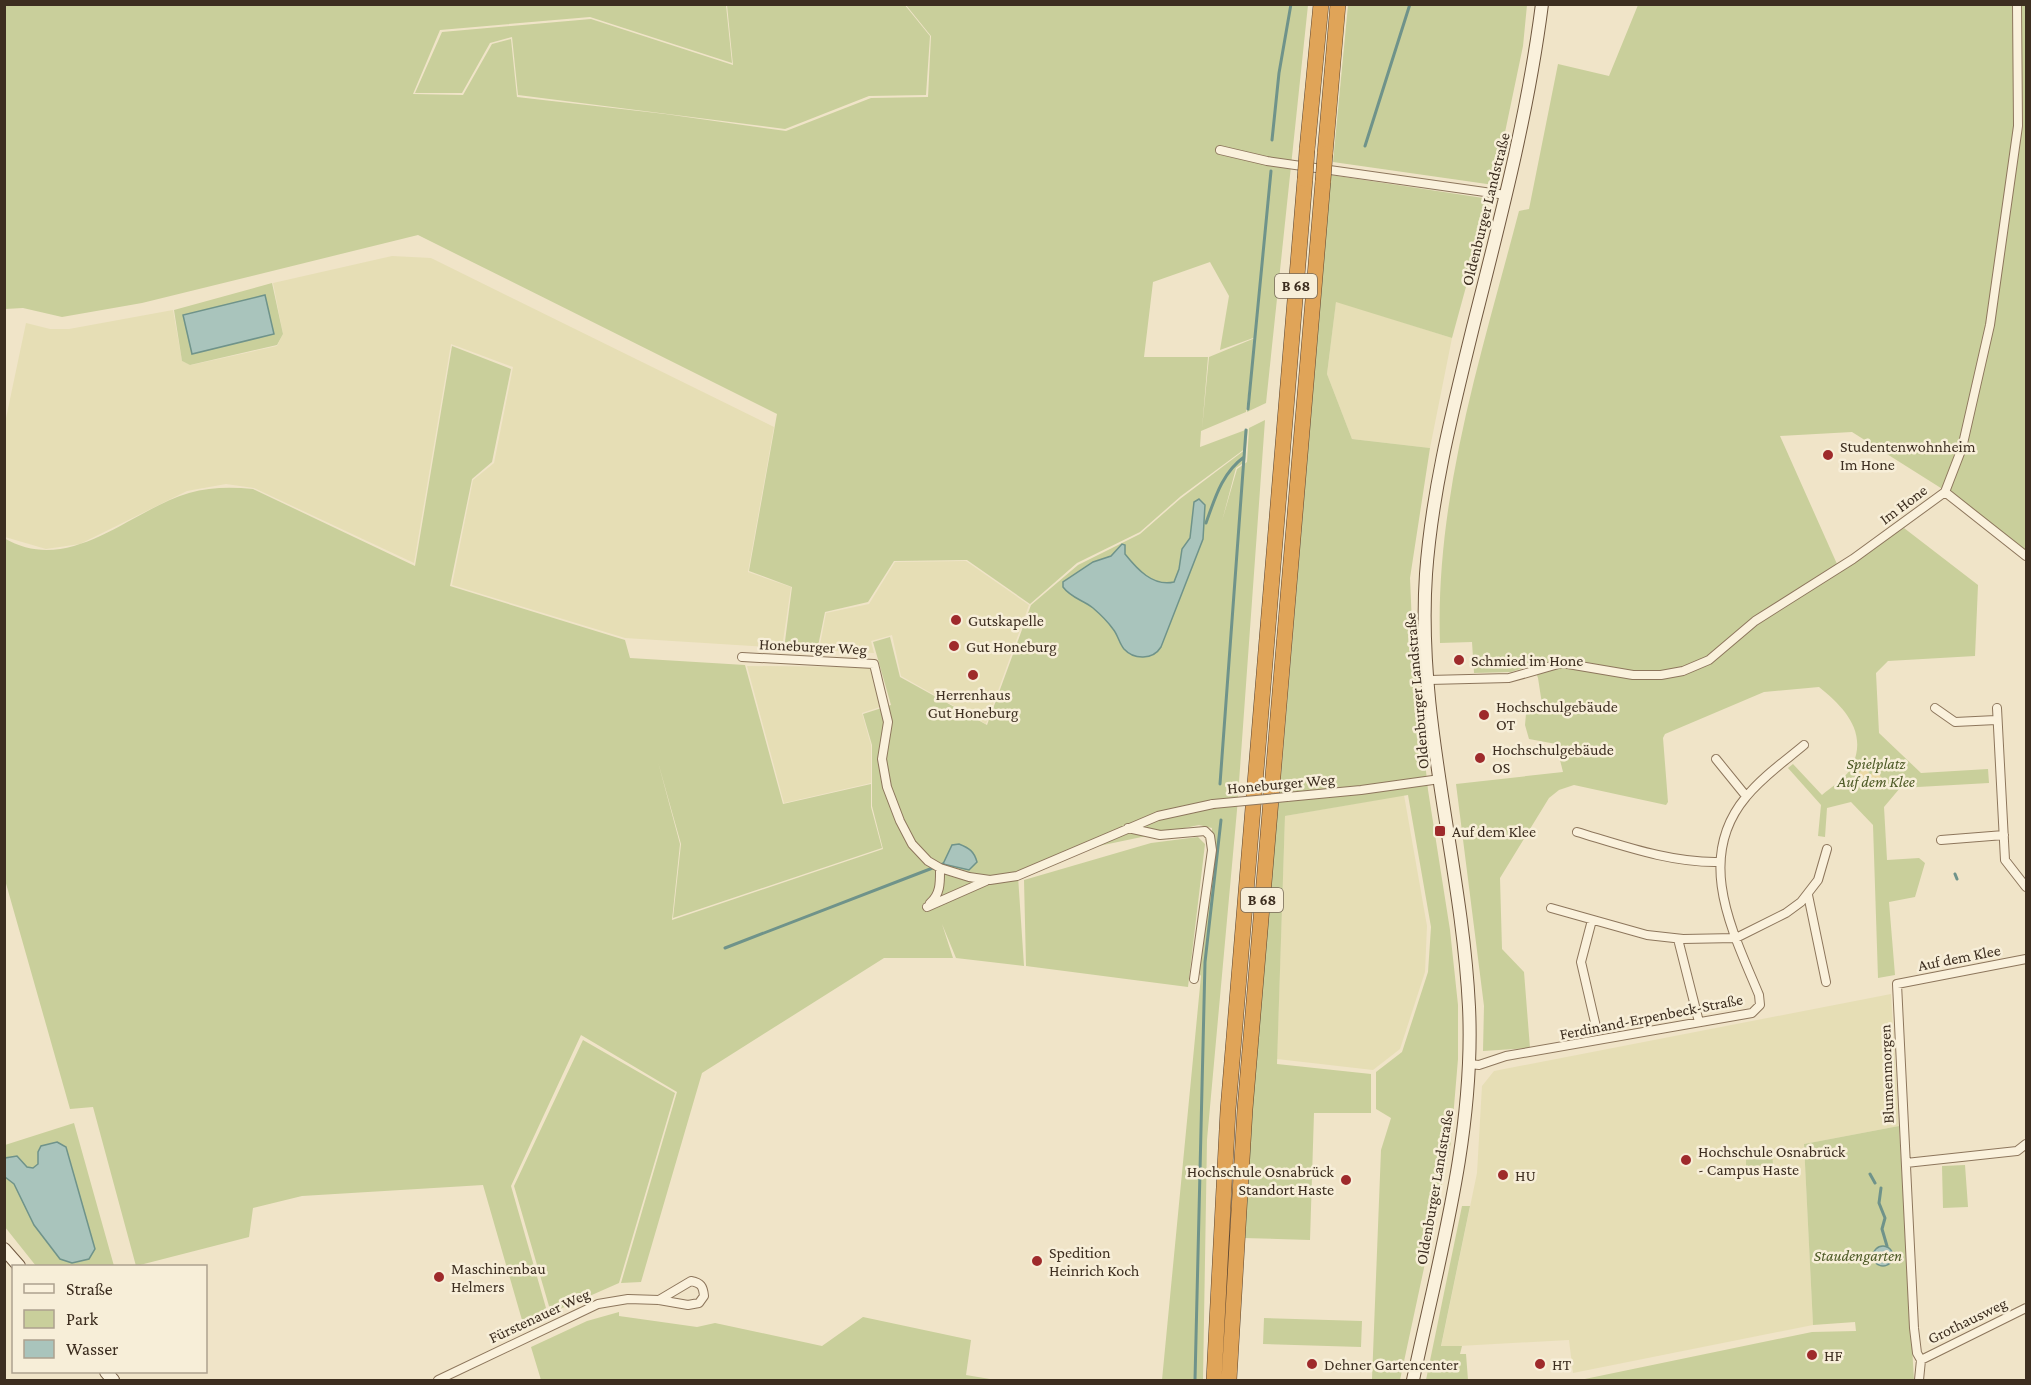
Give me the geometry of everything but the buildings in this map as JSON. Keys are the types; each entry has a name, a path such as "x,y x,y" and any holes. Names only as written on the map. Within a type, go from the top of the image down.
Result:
{"highway":[{"name":"B 68","path":"1214,1380 1228,1110 1321,4"},
{"name":"B 68","path":"1229,1380 1245,1109 1338,4"}],"street":[{"name":"Oldenburger Landstraße","path":"1413,1380 1464,1130 1469,1064 1469,1008 1463,938 1440,779 1429,680 1426,578 1439,472 1523,122 1542,4"},
{"name":"Im Hone","path":"1429,680 1509,678 1562,663 1633,675 1660,675 1683,671 1709,660 1755,621 1853,560 1945,492 1962,448 1990,325 2018,126 2020,63 2017,4"},
{"path":"1220,150 1267,161 1452,185 1506,195"},
{"path":"1945,492 2026,556"},
{"name":"Honeburger Weg","path":"742,657 874,664 888,722 882,759 887,787 906,834 919,853 938,866 969,877 990,880"},
{"path":"1935,708 1955,722 1996,720"},
{"path":"1997,708 2005,860 2026,887"},
{"name":"Ferdinand-Erpenbeck-Straße","path":"1469,1064 1479,1065 1506,1056 1752,1013 1760,1005 1759,995 1720,890 1719,862 1730,822 1746,796 1804,745"},
{"path":"1716,759 1746,796"},
{"name":"Honeburger Weg","path":"938,866 940,886 936,898 927,907 990,880 1017,876 1050,864 1158,816 1213,804 1361,790 1440,779"},
{"path":"1128,828 1160,835 1205,831 1210,836 1212,850 1194,979"},
{"path":"1578,832 1665,858 1694,863 1719,862"},
{"path":"1941,840 2004,835"},
{"path":"1551,908 1647,935 1678,939 1736,938 1786,913 1808,895 1824,868 1827,849"},
{"path":"1808,895 1826,982"},
{"path":"1592,920 1581,962 1597,1031"},
{"path":"1678,939 1699,1022"},
{"name":"Auf dem Klee","path":"1897,987 2026,959"},
{"name":"Blumenmorgen","path":"1897,987 1914,1328 1921,1360 1919,1380"},
{"path":"1906,1163 2017,1151 2026,1144"},
{"path":"4,1250 18,1265"},
{"name":"Fürstenauer Weg","path":"438,1380 598,1304 628,1299 699,1304 704,1296 703,1287 698,1282 691,1281 659,1300"},
{"name":"Grothausweg","path":"1921,1360 2026,1308"}],"shaded area":[{"path":"392,256 431,258 774,427 748,572 791,587 782,648 625,638 452,585 473,480 494,463 513,367 451,344 414,563 254,488 226,484 187,491 80,544 46,549 5,537 5,423 26,323 50,329 69,329 173,310 182,361 191,365 277,346 283,334 273,283"},
{"path":"1336,301 1452,338 1430,448 1352,439 1327,374"},
{"name":"Gut Honeburg","path":"966,561 1029,605 986,724 901,676 892,635 871,641 874,653 819,650 826,613 869,604 895,562"},
{"path":"747,666 871,667 880,707 862,713 871,745 871,783 784,803"},
{"path":"1404,795 1427,926 1425,972 1400,1049 1373,1070 1277,1059 1285,816"},
{"name":"Hochschule Osnabrück - Campus Haste","path":"1891,994 1899,1126 1804,1144 1813,1325 1573,1373 1569,1340 1441,1347 1477,1173 1482,1086 1494,1071"}],"green space":[{"path":"904,4 930,36 926,95 869,96 785,129 518,95 512,37 490,43 462,93 415,93 442,32 591,19 733,65 727,5"},
{"path":"4,5 726,5 732,63 590,17 440,30 413,94 463,95 492,44 511,39 517,97 786,131 871,98 928,97 931,36 906,5 1308,5 1266,403 1247,412 1256,337 1220,350 1229,296 1210,262 1153,282 1144,357 1208,357 1202,429 1209,357 1255,338 1246,412 1201,431 1200,447 1248,429 1246,448 1181,496 1140,532 1077,563 1030,604 967,560 894,561 868,602 825,612 817,651 784,649 792,587 749,571 777,414 418,235 142,303 62,317 23,308 5,309"},
{"path":"1348,5 1527,5 1523,46 1494,185 1333,162"},
{"name":"Spielplatz Auf dem Klee","path":"1638,5 2026,5 2026,556 1944,490 1852,432 1780,436 1837,564 1805,584 1807,592 1904,528 1978,585 1975,656 1888,661 1876,673 1879,733 1921,773 1988,769 1989,783 1900,788 1884,807 1887,860 1919,858 1925,863 1915,897 1889,902 1895,975 1878,978 1873,825 1851,802 1827,808 1825,837 1818,836 1821,805 1788,768 1793,764 1822,795 1850,770 1855,757 1856,733 1852,723 1838,704 1819,687 1764,692 1665,734 1663,738 1668,802 1666,805 1574,785 1559,790 1549,798 1500,878 1502,949 1524,972 1530,1048 1483,1051 1484,1006 1456,784 1563,772 1556,744 1529,739 1525,725 1526,714 1542,704 1538,678 1533,665 1511,672 1474,673 1472,642 1440,643 1440,588 1453,479 1476,371 1519,211 1529,209 1558,64 1609,76"},
{"path":"1331,175 1490,199 1452,338 1336,302 1327,374 1352,439 1430,448 1410,578 1413,648 1428,790 1450,930 1458,1005 1458,1059 1451,1142 1400,1380 1372,1379 1381,1150 1391,1118 1376,1109 1376,1072 1402,1052 1428,972 1431,927 1408,795 1285,816 1277,1064 1371,1074 1371,1113 1314,1113 1310,1240 1243,1238 1275,789 1280,788"},
{"path":"272,283 283,334 277,345 190,365 182,361 174,310"},
{"path":"452,346 511,369 492,462 472,479 450,586 625,640 630,658 745,665 783,804 871,784 871,807 882,848 673,918 681,844 658,762 680,844 672,920 883,849 872,806 872,745 863,714 891,705 873,642 890,637 900,677 987,725 1031,605 1078,565 1140,534 1180,499 1246,449 1245,462 1236,468 1222,521 1237,469 1247,462 1249,428 1265,420 1237,810 1207,1140 1203,1380 1162,1380 1201,976 1195,967 1212,850 1212,828 1199,825 1070,852 1018,876 1024,966 956,958 942,924 953,958 884,958 702,1073 641,1282 621,1283 677,1092 581,1035 511,1186 548,1315 524,1327 483,1185 302,1196 253,1208 249,1237 136,1265 93,1107 70,1109 5,880 4,538 28,548 52,550 76,545 99,536 167,501 189,493 213,489 245,488 253,489 415,566"},
{"path":"1198,837 1205,844 1188,987 1026,966 1024,880 1151,843"},
{"path":"583,1040 675,1093 619,1283 551,1313 514,1186"},
{"path":"74,1123 114,1265 35,1265 5,1227 5,1145"},
{"name":"Staudengarten","path":"1899,1126 1914,1380 1580,1380 1812,1332 1856,1331 1855,1322 1813,1325 1804,1144"},
{"path":"1772,1152 1773,1165 1746,1166 1746,1157"},
{"path":"1965,1165 1968,1207 1943,1208 1942,1166"},
{"path":"1462,1206 1470,1206 1441,1346 1462,1346 1460,1354 1466,1354 1468,1380 1426,1380"},
{"path":"619,1312 619,1316 697,1327 715,1323 822,1346 863,1317 971,1340 966,1375 996,1380 541,1380 531,1347 587,1321"},
{"path":"1264,1318 1362,1321 1361,1347 1263,1344"}],"sand":[{"path":"1867,769 1870,775 1873,772 1879,773 1882,780 1880,786 1871,781 1869,777 1859,780 1859,772"}],"water":[{"path":"265,295 274,334 192,354 183,315"},
{"path":"1199,499 1205,505 1203,539 1161,647 1153,654 1143,657 1128,653 1104,618 1066,591 1063,582 1093,562 1111,556 1122,544 1125,545 1125,554 1146,576 1159,582 1174,582 1182,549 1190,538 1194,502"},
{"path":"959,844 971,850 976,858 977,862 969,870 943,864 952,845"},
{"path":"57,1142 66,1147 95,1249 89,1259 72,1263 60,1259 34,1225 14,1184 5,1177 5,1158 17,1156 27,1167 33,1168 38,1164 38,1152 41,1146"},
{"path":"1883,1246 1890,1249 1893,1256 1890,1263 1883,1266 1876,1263 1873,1256 1876,1249"}],"waterway":[{"path":"1272,140 1279,73 1291,4"},
{"path":"1365,146 1410,4"},
{"path":"1248,409 1271,171"},
{"path":"1220,784 1246,430"},
{"path":"1206,523 1225,478 1236,463 1244,457"},
{"path":"1195,1380 1205,962 1221,820"},
{"path":"725,948 943,864"},
{"path":"1955,874 1957,879"},
{"path":"1870,1174 1875,1183"},
{"path":"1881,1188 1879,1203 1885,1218 1882,1229 1887,1246"}],"place":[{"name":"Studentenwohnheim Im Hone","path":"1828,455"},
{"name":"Gutskapelle","path":"956,620"},
{"name":"Gut Honeburg","path":"954,646"},
{"name":"Schmied im Hone","path":"1459,660"},
{"name":"Herrenhaus Gut Honeburg","path":"973,675"},
{"name":"Hochschulgebäude OT","path":"1484,715"},
{"name":"Hochschulgebäude OS","path":"1480,758"},
{"name":"Auf dem Klee","path":"1440,831"},
{"name":"Hochschule Osnabrück - Campus Haste","path":"1686,1160"},
{"name":"HU","path":"1503,1175"},
{"name":"Hochschule Osnabrück Standort Haste","path":"1346,1180"},
{"name":"Spedition Heinrich Koch","path":"1037,1261"},
{"name":"Maschinenbau Helmers","path":"439,1277"},
{"name":"HF","path":"1812,1355"},
{"name":"Dehner Gartencenter","path":"1312,1364"},
{"name":"HT","path":"1540,1364"}]}
